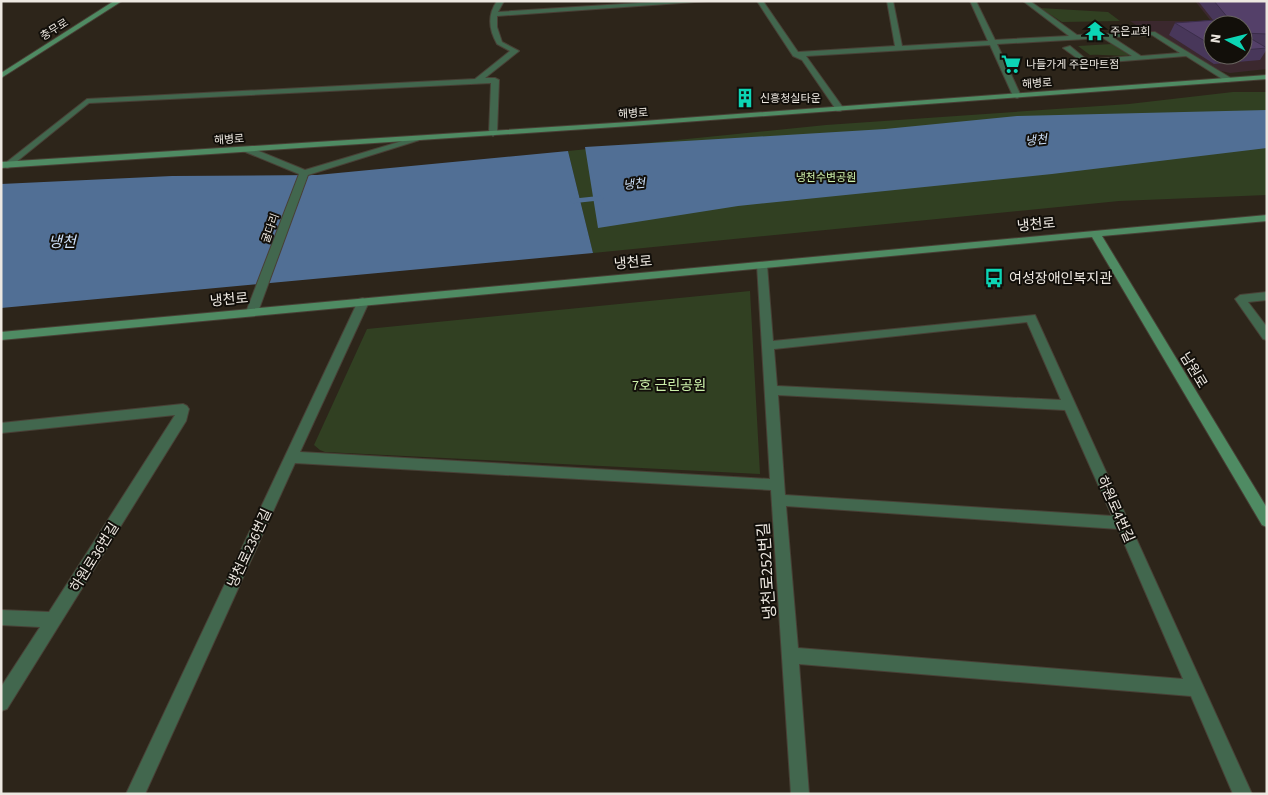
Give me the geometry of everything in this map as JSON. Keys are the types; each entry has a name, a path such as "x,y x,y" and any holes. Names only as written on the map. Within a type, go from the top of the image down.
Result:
{"main road":[{"name":"충무로","path":"1,76 119,1"},
{"name":"해병로","path":"4,165 840,109 1267,77"},
{"name":"냉천로","path":"1,336 1267,218"},
{"name":"남원로","path":"1095,234 1267,521"}],"street":[{"path":"477,80 516,51 499,42 492,24 495,7 501,1"},
{"path":"494,14 706,1"},
{"path":"760,1 796,54 805,58 840,109"},
{"path":"890,1 898,48"},
{"path":"973,1 1016,96"},
{"path":"1026,1 1076,38"},
{"path":"796,54 1152,33 1230,80"},
{"path":"1106,36 1140,58"},
{"path":"1067,48 1085,62 1188,54"},
{"path":"4,165 87,102 495,80 494,133"},
{"path":"246,149 303,174 422,138"},
{"name":"굴다리","path":"252,312 303,174"},
{"name":"냉천로252번길","path":"762,265 800,794"},
{"path":"1266,335 1240,299 1267,296"},
{"name":"냉천로236번길","path":"135,794 363,302"},
{"name":"하원로4번길","path":"768,346 1031,318 1243,794"},
{"path":"771,390 1069,405"},
{"name":"하원로36번길","path":"1,428 184,409 181,418 1,703"},
{"path":"292,456 778,485"},
{"path":"779,500 1122,523"},
{"path":"1,617 54,620"},
{"path":"790,655 1195,688"}],"shaded area":[{"path":"1195,1 1267,1 1267,69 1230,73 1217,70 1209,65 1253,65 1253,15 1206,15"},
{"path":"1130,21 1203,21 1203,61 1156,32 1145,31"}],"green space":[{"path":"1040,8 1108,12 1120,21 1062,22"},
{"path":"1112,44 1130,55 1090,55 1078,46"},
{"name":"냉천수변공원","path":"1233,92 1267,92 1267,195 1119,201 593,253 568,151 826,125 1129,104"},
{"name":"7호 근린공원","path":"750,291 760,474 325,452 314,445 367,329"}],"water":[{"path":"1267,110 1267,148 1052,174 738,206 598,228 585,147 885,129 1017,116"},
{"name":"냉천","path":"568,151 593,253 1,308 1,184 172,176 317,175"}],"building":[{"path":"1214,1 1267,1 1267,34 1253,33 1253,15 1226,15"},
{"path":"1203,21 1203,40 1175,23"},
{"path":"1253,40 1267,48 1253,49"}],"waterway":[{"name":"냉천","path":"573,201 601,198"}],"place":[{"name":"주은교회","path":"1095,31"},
{"name":"나들가게 주은마트점","path":"1011,64"},
{"name":"신흥청실타운","path":"745,98"},
{"name":"여성장애인복지관","path":"994,278"}]}
